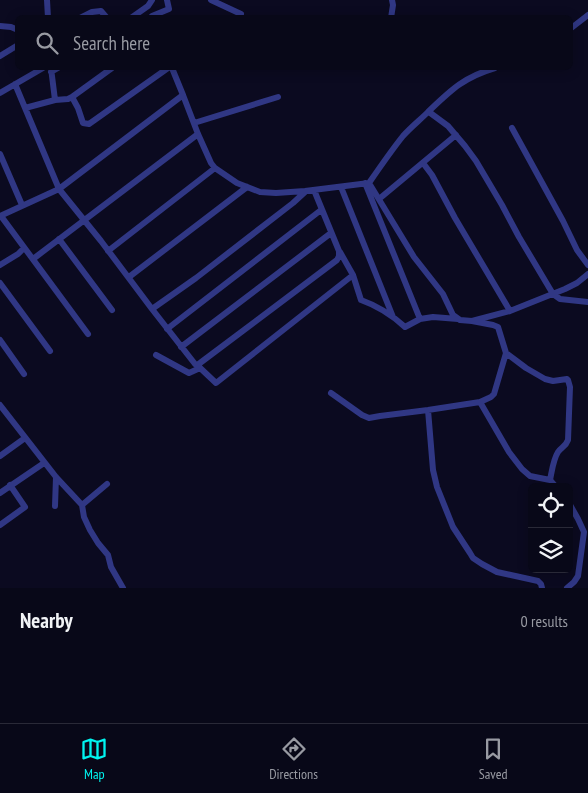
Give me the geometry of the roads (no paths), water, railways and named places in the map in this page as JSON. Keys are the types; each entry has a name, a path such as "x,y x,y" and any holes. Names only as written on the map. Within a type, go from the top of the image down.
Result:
{"street":[{"path":"47,0 48,15"},
{"path":"158,15 169,10 168,0"},
{"path":"211,0 241,14"},
{"path":"391,15 392,0"},
{"path":"135,15 150,3"},
{"path":"86,15 101,11 104,15"},
{"path":"573,27 588,15"},
{"path":"0,26 15,29"},
{"path":"0,56 15,47"},
{"path":"0,93 40,70"},
{"path":"51,70 55,100"},
{"path":"25,108 72,97 109,70"},
{"path":"72,97 83,122 89,124 165,70"},
{"path":"173,70 198,134 215,168 247,188 260,192 276,193 367,183 414,124 459,84 489,70"},
{"path":"15,84 59,189 181,347 198,367 216,383 353,275"},
{"path":"88,334 0,216 59,189 183,95"},
{"path":"194,123 278,97"},
{"path":"429,112 448,126 476,161 553,294 560,299 588,302"},
{"path":"512,128 588,265"},
{"path":"33,259 198,134"},
{"path":"379,199 456,135"},
{"path":"0,154 22,205"},
{"path":"423,163 432,175 510,311"},
{"path":"108,251 215,168"},
{"path":"367,183 379,199 414,257 443,294 453,315 460,320"},
{"path":"367,183 420,319"},
{"path":"340,187 393,317"},
{"path":"129,278 247,188"},
{"path":"314,190 339,251 353,275 361,300 372,304 405,327 420,319 433,317 493,325 498,327 506,353 494,394 480,402 369,418 331,393"},
{"path":"152,309 196,278 305,191"},
{"path":"167,329 321,210"},
{"path":"181,347 331,233"},
{"path":"59,239 112,310"},
{"path":"0,265 24,248"},
{"path":"156,355 189,373 337,260 339,251"},
{"path":"472,322 510,311 565,290 588,274"},
{"path":"0,283 50,351"},
{"path":"0,340 24,374"},
{"path":"506,353 545,379 553,381 567,378 569,381 568,440 556,457 550,480"},
{"path":"480,402 522,469 530,476 550,480 553,483"},
{"path":"0,405 3,416 25,438 56,478 82,504 84,517 90,530 108,555 123,588"},
{"path":"428,410 433,470 453,527 470,553 482,564 497,572 538,581 542,588"},
{"path":"0,456 25,438"},
{"path":"0,493 44,463"},
{"path":"55,506 56,478"},
{"path":"82,504 107,484"},
{"path":"0,525 24,507 10,485"},
{"path":"567,588 578,576 584,532 573,510"}]}
